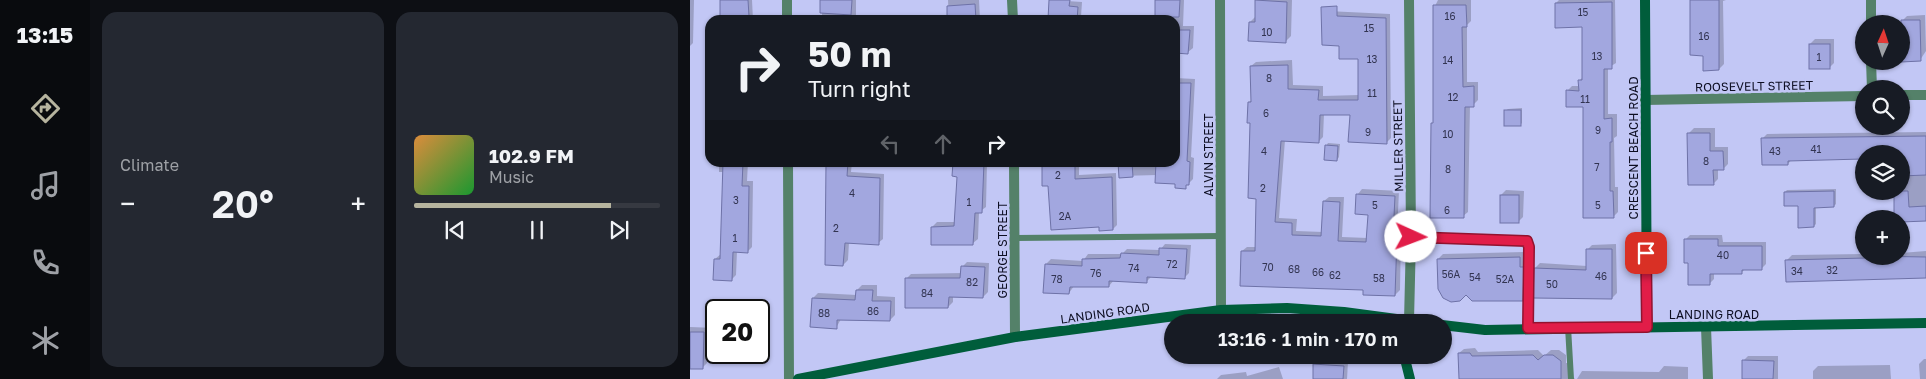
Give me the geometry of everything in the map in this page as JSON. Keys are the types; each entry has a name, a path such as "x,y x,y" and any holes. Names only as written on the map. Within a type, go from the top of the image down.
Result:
{"street":[{"path":"787,0 787,15"},
{"path":"1012,0 1013,15"},
{"name":"ALVIN STREET","path":"1220,0 1221,310"},
{"name":"MILLER STREET","path":"1409,0 1412,314"},
{"name":"CRESCENT BEACH ROAD","path":"1644,0 1647,327"},
{"path":"1871,0 1871,15"},
{"path":"1910,95 1926,95"},
{"name":"ROOSEVELT STREET","path":"1645,100 1855,96"},
{"path":"788,167 789,379"},
{"name":"GEORGE STREET","path":"1014,167 1015,337"},
{"name":"LANDING ROAD","path":"798,379 1015,337 1221,310 1287,308 1358,314"},
{"name":"LANDING ROAD","path":"1452,326 1485,330 1926,322"},
{"path":"1706,327 1708,379"},
{"path":"1406,364 1410,379"}],"lane":[{"path":"1014,238 1221,236"},
{"path":"1411,237 1527,241 1529,247 1528,328"},
{"path":"1568,328 1571,379"}],"building":[{"path":"720,0 748,0 749,15 720,15"},
{"path":"820,0 852,0 851,15 820,13"},
{"path":"1049,0 1070,0 1069,6 1078,7 1077,15 1048,15"},
{"path":"1155,0 1180,0 1179,15 1155,15"},
{"path":"1255,0 1287,2 1286,43 1248,41 1249,22 1255,22"},
{"path":"1690,0 1719,0 1719,70 1703,71 1703,56 1690,55"},
{"path":"1612,2 1612,69 1604,69 1604,119 1612,118 1610,191 1613,191 1614,218 1583,218 1583,107 1566,107 1566,90 1579,91 1578,80 1582,80 1582,27 1555,28 1555,3"},
{"path":"975,4 976,15 947,15 947,6"},
{"path":"1433,5 1466,5 1467,27 1462,27 1463,87 1474,86 1474,107 1465,107 1464,218 1430,218 1431,123 1433,123"},
{"path":"1337,6 1337,16 1386,18 1387,144 1348,142 1350,115 1320,115 1319,143 1281,141 1275,222 1292,223 1292,235 1321,236 1323,201 1340,202 1338,241 1366,242 1368,215 1355,214 1356,194 1395,196 1393,237 1397,237 1395,296 1363,295 1363,290 1240,286 1241,251 1255,251 1256,199 1248,198 1250,123 1247,123 1248,102 1251,102 1250,66 1288,65 1288,89 1319,90 1318,100 1358,100 1358,59 1339,59 1339,46 1322,45 1321,7"},
{"path":"1910,20 1920,20 1921,61 1910,62"},
{"path":"1180,30 1190,30 1188,54 1180,53"},
{"path":"1809,44 1830,44 1830,69 1809,69"},
{"path":"1180,83 1191,83 1187,161 1190,162 1189,185 1186,185 1186,189 1175,188 1175,184 1155,183 1156,167 1180,167"},
{"path":"1504,110 1521,110 1521,126 1504,126"},
{"path":"1687,133 1710,133 1710,151 1723,151 1724,170 1713,170 1714,185 1688,185"},
{"path":"1926,136 1926,175 1910,176 1910,145 1855,145 1855,159 1788,161 1788,165 1762,165 1761,138"},
{"path":"1325,145 1338,146 1337,161 1324,160"},
{"path":"723,167 743,167 742,186 749,186 748,253 733,252 732,281 713,280 714,259 720,259"},
{"path":"826,167 848,167 847,176 880,178 879,245 845,243 843,266 825,265"},
{"path":"953,167 984,167 982,213 975,213 973,245 931,245 931,227 954,226 957,177 952,176"},
{"path":"1042,167 1075,167 1075,179 1112,177 1113,230 1099,231 1099,227 1051,230 1048,186 1042,186"},
{"path":"1118,167 1132,167 1133,177 1119,178"},
{"path":"1834,191 1834,207 1814,208 1814,227 1798,228 1798,206 1784,206 1784,192"},
{"path":"1500,195 1519,195 1519,223 1500,223"},
{"path":"1894,200 1909,200 1909,207 1926,206 1926,221 1910,222 1910,210 1894,210"},
{"path":"1684,239 1718,239 1718,246 1762,246 1762,270 1742,270 1742,274 1710,274 1710,285 1688,285 1688,263 1684,263"},
{"path":"1159,248 1187,249 1185,279 1147,277 1147,283 1109,281 1109,287 1070,287 1069,294 1043,293 1045,264 1082,266 1082,259 1120,258 1121,253 1159,255"},
{"path":"1586,249 1612,249 1612,299 1533,298 1534,268 1586,270"},
{"path":"1520,257 1520,267 1524,267 1523,301 1472,301 1466,295 1460,301 1451,302 1443,298 1438,289 1437,259"},
{"path":"1910,257 1926,257 1926,278 1786,282 1785,260 1855,258 1855,265 1910,265"},
{"path":"961,266 985,267 983,298 949,297 948,308 905,308 905,278 960,278"},
{"path":"856,290 873,290 872,301 891,301 890,321 837,320 837,329 810,327 812,298 855,300"},
{"path":"690,332 704,332 703,369 690,369"},
{"path":"1458,353 1470,353 1472,356 1533,355 1538,360 1544,355 1553,355 1561,361 1561,379 1459,379"},
{"path":"1742,360 1774,361 1773,379 1742,379"},
{"path":"1313,364 1344,366 1343,379 1313,379"}],"route":[{"path":"1411,237 1527,241 1529,247 1528,328 1647,327 1646,253"}]}
